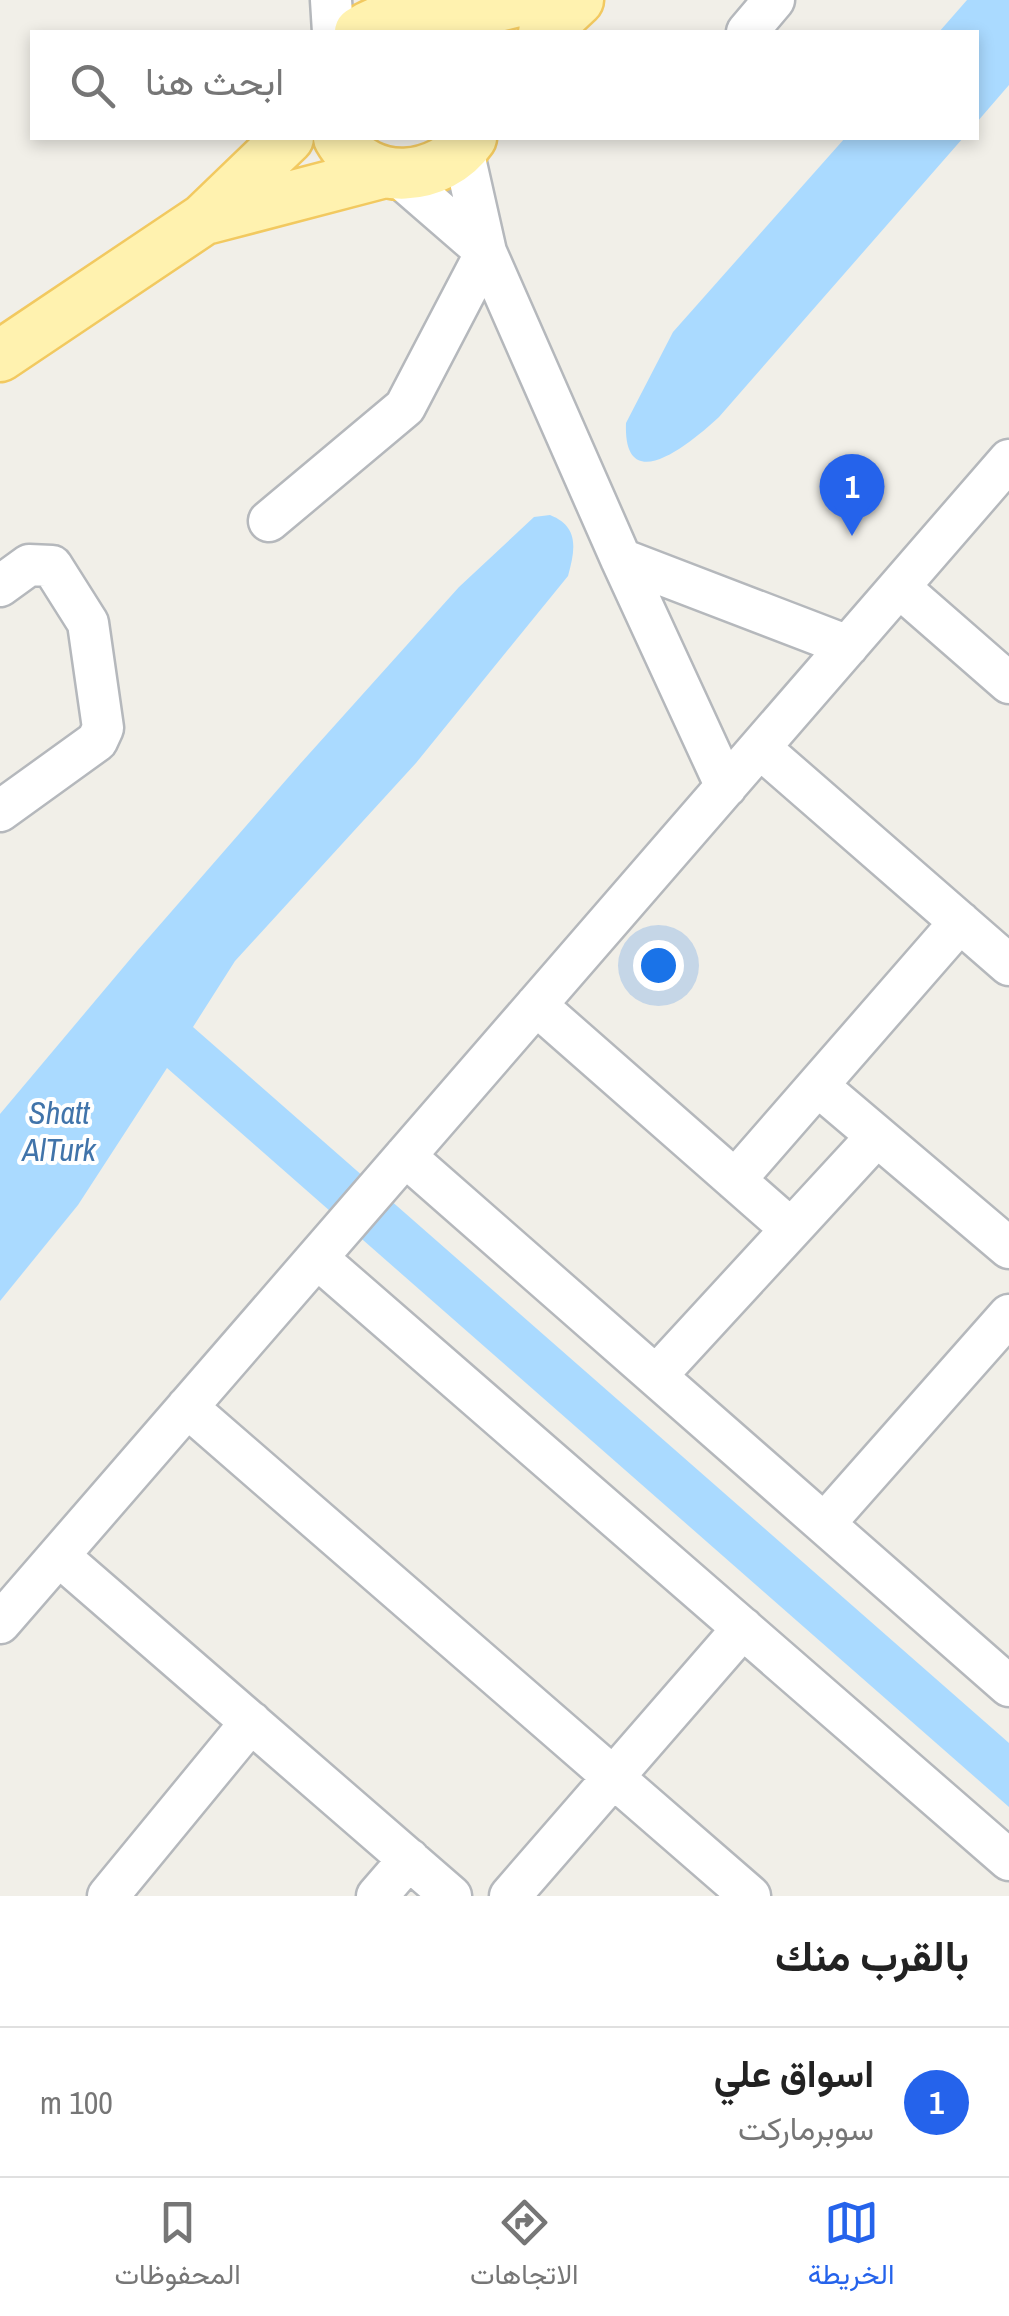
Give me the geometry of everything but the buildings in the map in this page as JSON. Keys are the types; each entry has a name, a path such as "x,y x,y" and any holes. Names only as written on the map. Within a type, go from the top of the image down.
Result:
{"main road":[{"path":"364,30 400,17 431,19 522,0"},
{"path":"546,30 578,0"},
{"path":"0,356 204,219 286,140"},
{"path":"341,140 362,162 390,173"},
{"path":"204,219 390,173 420,173 443,165 467,144"}],"street":[{"path":"331,0 333,30"},
{"path":"749,30 774,0"},
{"path":"467,144 486,252 726,787"},
{"path":"390,173 486,252"},
{"path":"269,520 404,407 486,252"},
{"path":"0,1624 1009,460"},
{"path":"621,559 848,646"},
{"path":"0,586 29,565 52,566 88,623 103,728 97,742 0,811"},
{"path":"898,587 1009,683"},
{"path":"760,748 1009,964"},
{"path":"735,1180 960,922"},
{"path":"536,1005 791,1229"},
{"path":"818,1086 1009,1248"},
{"path":"656,1376 876,1136"},
{"path":"405,1156 824,1524 1004,1671"},
{"path":"318,1258 1009,1860"},
{"path":"824,1524 1009,1315"},
{"path":"187,1407 750,1896"},
{"path":"59,1556 451,1896"},
{"path":"510,1896 742,1628"},
{"path":"108,1896 251,1722"},
{"path":"377,1896 408,1859"}],"water":[{"path":"967,0 1009,0 1009,85 979,120 979,30 941,30"},
{"path":"843,140 961,140 719,417 677,450 647,462 636,458 628,446 626,423 673,332"},
{"name":"Shatt AlTurk","path":"550,515 571,533 573,548 568,576 416,763 235,961 193,1027 1009,1743 1009,1807 167,1068 78,1205 0,1301 0,1114 137,951 459,587 534,517"}],"place":[{"name":"اسواق علي","path":"852,536"}]}
